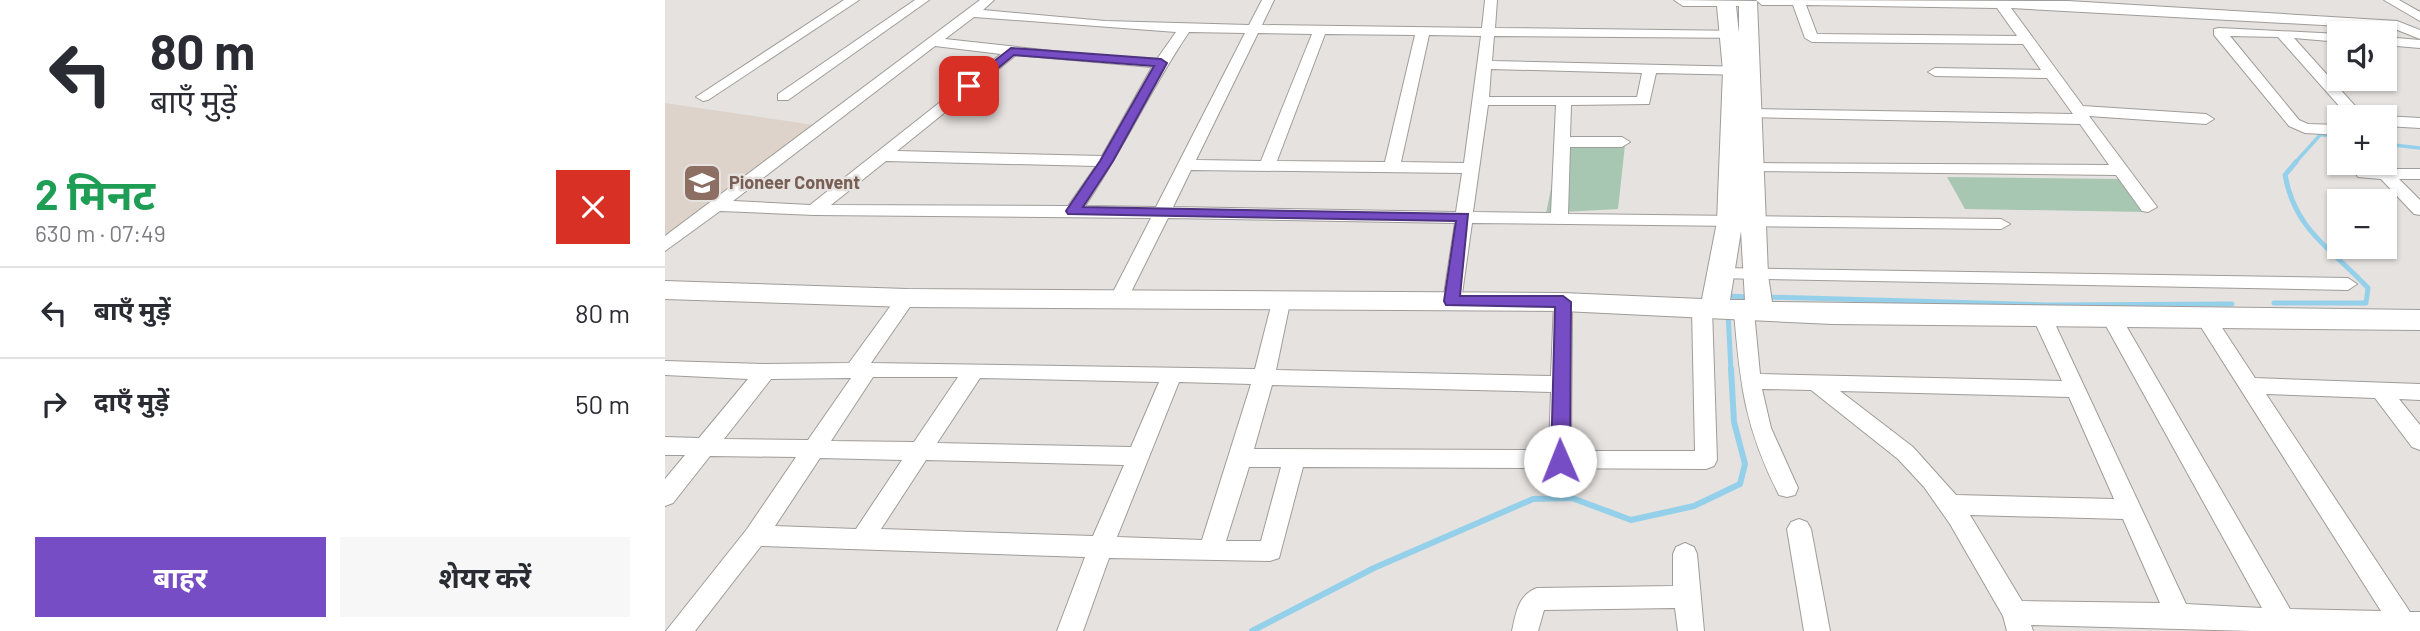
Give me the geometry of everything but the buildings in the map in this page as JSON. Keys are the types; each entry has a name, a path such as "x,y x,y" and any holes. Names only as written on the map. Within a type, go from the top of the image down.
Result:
{"street":[{"path":"703,97 853,0"},
{"path":"783,97 923,0"},
{"path":"665,245 988,0"},
{"path":"1119,298 1268,0"},
{"path":"1452,301 1481,101 1491,0"},
{"path":"1683,0 2001,5 2067,2 2206,15 2222,13 2329,21"},
{"path":"2222,13 2243,0"},
{"path":"2390,0 2420,17"},
{"path":"1749,1 1738,35 1741,71 1730,222 1721,274 1739,303 1750,382 1760,428 1787,488"},
{"path":"1798,2 1812,38 2027,40"},
{"path":"2001,5 2148,208"},
{"path":"970,13 1105,25 1738,35"},
{"path":"2257,16 2338,105"},
{"path":"2397,25 2420,35"},
{"path":"1073,211 1107,161 1161,63 1185,27"},
{"path":"1267,167 1320,29"},
{"path":"1392,167 1423,31"},
{"path":"2275,34 2219,32 2294,123 2305,128 2327,129"},
{"path":"2327,36 2282,33 2327,83"},
{"path":"932,42 1161,63"},
{"path":"2397,42 2420,44"},
{"path":"814,210 1011,51"},
{"path":"1483,65 1741,71"},
{"path":"1481,101 1644,101 1650,69"},
{"path":"1242,458 1706,460 1755,221 1752,114 1741,71"},
{"path":"1935,72 2051,74"},
{"path":"2334,91 2346,105"},
{"path":"1559,219 1564,102"},
{"path":"1752,114 2079,114 2206,119"},
{"path":"2397,122 2420,123"},
{"path":"1562,142 1622,142"},
{"path":"884,156 1107,161"},
{"path":"1185,166 1470,168"},
{"path":"1753,168 2120,170"},
{"path":"2397,174 2420,174"},
{"path":"2386,175 2420,210"},
{"path":"716,206 814,210 2001,224"},
{"path":"1721,274 1739,303"},
{"path":"1739,303 2349,284"},
{"path":"665,290 907,298 1282,298 1739,303 2041,314 2420,320"},
{"path":"679,631 755,536 815,447 907,298"},
{"path":"1210,551 1242,458 1266,376 1282,298"},
{"path":"1560,461 1559,384 1563,302"},
{"path":"2041,314 2178,615"},
{"path":"2110,315 2286,626"},
{"path":"2204,316 2412,624"},
{"path":"665,368 765,372 974,370 1559,384"},
{"path":"862,539 974,370"},
{"path":"665,496 765,372"},
{"path":"1070,631 1101,547 1172,375"},
{"path":"1750,382 2076,389"},
{"path":"1816,383 1843,408 1916,463 1951,505 2017,622 2178,615 2286,626 2412,624"},
{"path":"2249,386 2420,392"},
{"path":"2381,391 2420,441"},
{"path":"665,446 921,449 1139,456"},
{"path":"755,536 1270,551 1295,457"},
{"path":"1951,505 2130,509"},
{"path":"1799,529 1817,631"},
{"path":"1685,554 1686,597 1691,631"},
{"path":"1525,631 1529,610 1537,599 1686,597"}],"shaded area":[{"name":"Pioneer Convent","path":"665,103 814,125 665,241"}],"green space":[{"path":"1560,145 1625,145 1618,209 1546,213"},
{"path":"1947,177 2120,179 2145,212 1965,209"}],"waterway":[{"path":"2294,164 2320,135 2327,135"},
{"path":"2397,145 2420,148"},
{"path":"2274,303 2366,303 2368,288 2317,238 2297,211 2285,175 2296,162"},
{"path":"1727,299 1727,296 1749,297"},
{"path":"1766,297 2048,305 2232,304"},
{"path":"1728,312 1731,371"},
{"path":"1252,631 1374,568 1533,499 1572,498 1631,520 1694,506 1740,484 1745,464 1734,422 1731,369"}],"place":[{"name":"Pioneer Convent","path":"702,183"}],"route":[{"path":"969,86 1011,51 1161,63 1107,161 1073,211 1463,217 1452,301 1563,302 1559,384 1560,461"}]}
